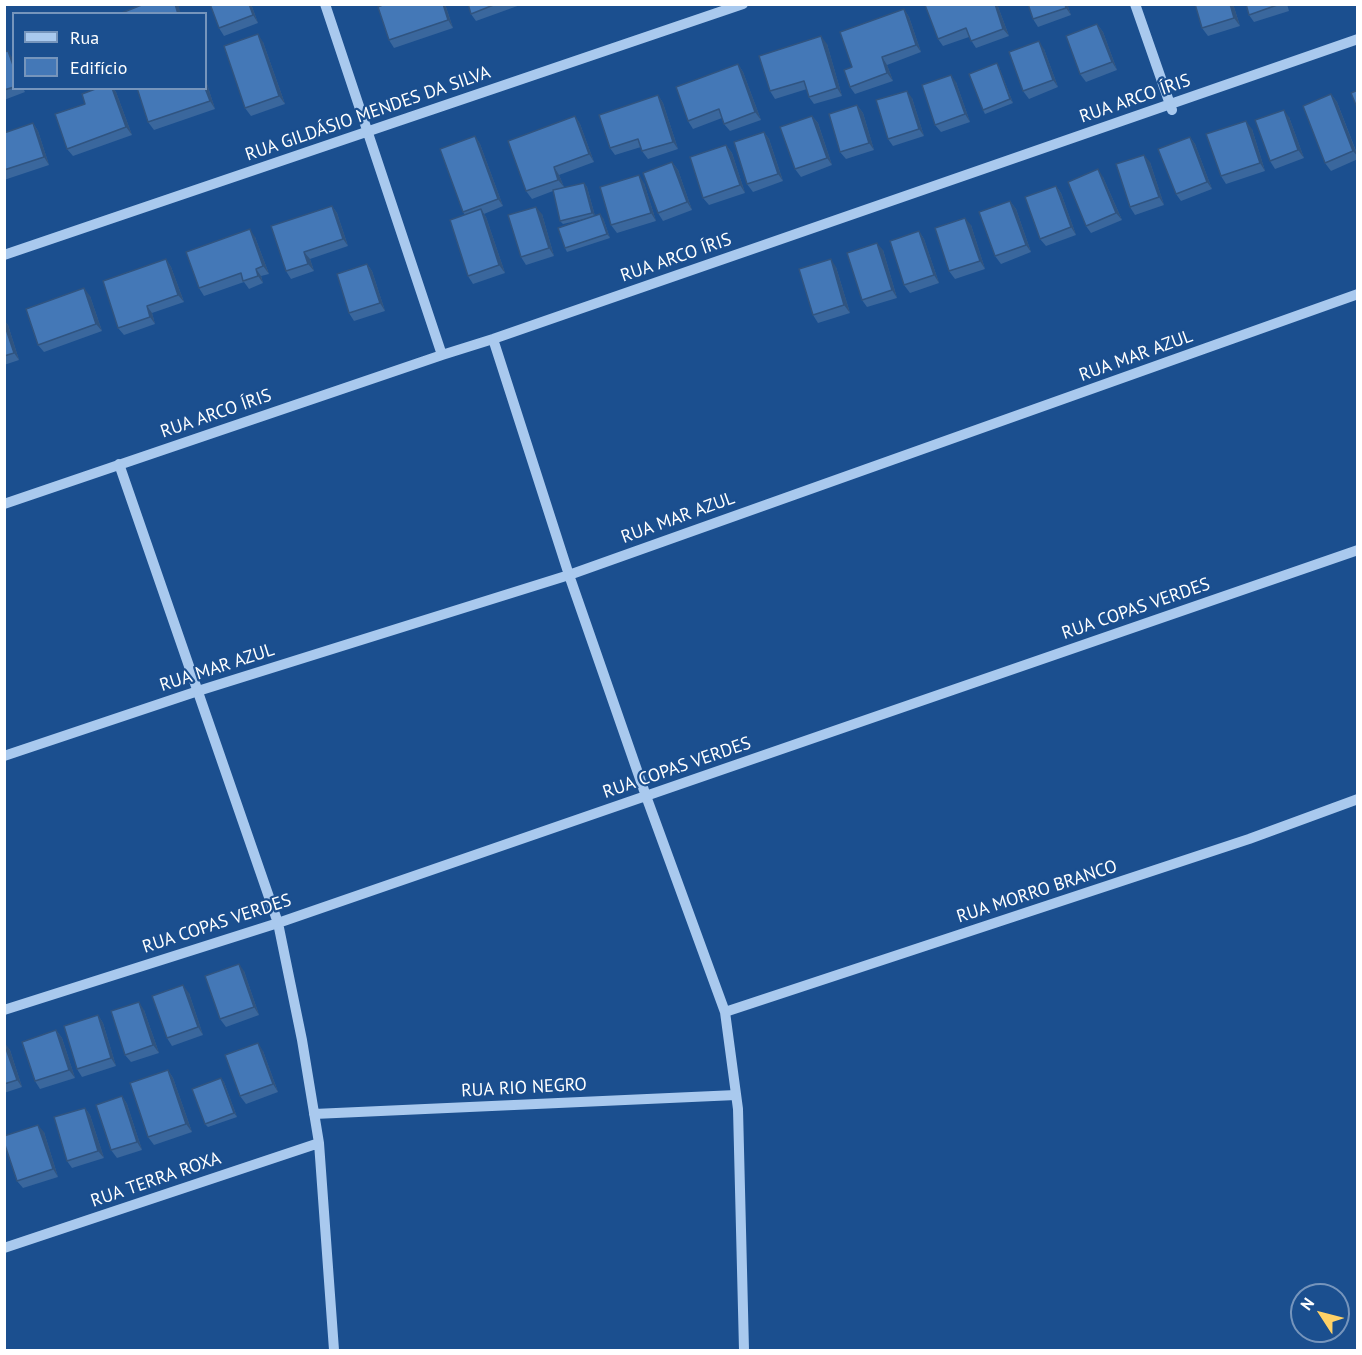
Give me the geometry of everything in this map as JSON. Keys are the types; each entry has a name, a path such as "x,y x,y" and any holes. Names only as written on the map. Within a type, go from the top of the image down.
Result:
{"street":[{"path":"325,4 442,354"},
{"name":"RUA GILDÁSIO MENDES DA SILVA","path":"4,255 743,4"},
{"path":"1135,4 1171,107"},
{"name":"RUA ARCO ÍRIS","path":"4,504 1171,107 1358,39"},
{"name":"RUA MAR AZUL","path":"4,756 198,691 569,575 1358,294"},
{"path":"493,339 569,575 725,1012 738,1109 744,1350"},
{"path":"119,464 278,923 302,1040 319,1143 334,1350"},
{"name":"RUA COPAS VERDES","path":"4,1010 278,923 1358,550"},
{"name":"RUA MORRO BRANCO","path":"725,1012 1249,839 1358,799"},
{"name":"RUA RIO NEGRO","path":"314,1114 736,1095"},
{"name":"RUA TERRA ROXA","path":"4,1248 319,1143"}],"building":[{"path":"144,4 175,4 177,12 124,12"},
{"path":"210,4 249,4 253,15 219,28"},
{"path":"385,4 443,4 448,20 389,40 378,7"},
{"path":"468,4 496,4 471,14"},
{"path":"995,4 1003,29 971,41 966,28 938,39 925,5"},
{"path":"1028,4 1065,4 1066,8 1033,19"},
{"path":"1195,4 1230,4 1234,18 1202,28"},
{"path":"1246,4 1280,4 1249,15"},
{"path":"904,9 916,45 882,57 887,73 850,87 844,70 852,67 840,32"},
{"path":"1097,24 1112,62 1080,74 1066,36"},
{"path":"258,34 279,96 245,108 224,46"},
{"path":"821,36 837,88 809,97 804,81 770,91 759,56"},
{"path":"1039,41 1053,80 1023,91 1009,52"},
{"path":"8,51 12,62 12,88 4,90 4,52"},
{"path":"997,63 1010,99 983,110 969,74"},
{"path":"738,64 755,112 724,124 719,109 688,121 676,87"},
{"path":"951,75 965,114 935,125 922,85"},
{"path":"93,90 113,90 126,127 67,149 55,114 85,104 82,94"},
{"path":"138,90 206,90 210,101 148,122"},
{"path":"1358,90 1358,110 1351,93"},
{"path":"907,91 919,129 888,139 876,100"},
{"path":"1331,94 1353,151 1325,163 1303,106"},
{"path":"658,95 673,142 642,151 638,139 610,148 599,115"},
{"path":"857,105 869,143 840,152 829,114"},
{"path":"1284,110 1298,150 1270,161 1255,120"},
{"path":"575,116 589,154 554,167 558,180 526,191 508,141"},
{"path":"812,116 827,158 795,169 780,127"},
{"path":"1246,121 1260,163 1221,176 1206,134"},
{"path":"33,123 44,157 4,170 4,133"},
{"path":"764,132 778,174 747,184 734,142"},
{"path":"475,136 498,199 463,212 440,149"},
{"path":"1190,137 1207,182 1176,194 1158,149"},
{"path":"726,145 740,185 703,198 690,157"},
{"path":"1144,155 1159,197 1130,207 1116,164"},
{"path":"672,162 687,202 658,213 643,173"},
{"path":"1098,169 1116,213 1086,226 1068,182"},
{"path":"639,175 651,213 611,225 600,187"},
{"path":"584,183 592,213 560,221 553,190"},
{"path":"1056,186 1071,227 1040,239 1025,197"},
{"path":"1010,201 1026,245 995,256 979,212"},
{"path":"332,206 343,239 304,252 308,264 286,271 271,226"},
{"path":"536,207 549,248 521,257 508,215"},
{"path":"481,209 499,265 468,276 450,220"},
{"path":"600,214 607,234 565,248 558,228"},
{"path":"965,218 980,261 949,271 935,228"},
{"path":"250,229 263,266 256,269 258,276 243,281 241,273 199,288 186,252"},
{"path":"919,231 934,275 904,285 890,241"},
{"path":"877,243 892,290 862,300 847,253"},
{"path":"166,259 178,295 147,306 150,317 118,328 103,281"},
{"path":"831,259 844,305 813,315 799,269"},
{"path":"367,264 380,303 349,313 337,274"},
{"path":"84,288 96,324 38,345 26,309"},
{"path":"4,323 14,353 4,356"},
{"path":"239,964 254,1007 220,1019 205,976"},
{"path":"183,985 198,1027 167,1038 152,996"},
{"path":"139,1002 153,1045 125,1055 111,1011"},
{"path":"98,1015 111,1058 77,1069 64,1026"},
{"path":"56,1030 69,1070 35,1081 22,1042"},
{"path":"4,1043 17,1080 4,1084"},
{"path":"258,1043 273,1084 240,1096 225,1055"},
{"path":"168,1070 186,1124 148,1137 130,1083"},
{"path":"221,1078 234,1113 205,1124 192,1089"},
{"path":"122,1096 137,1142 111,1150 96,1105"},
{"path":"85,1108 98,1151 67,1161 54,1117"},
{"path":"38,1125 53,1169 17,1181 4,1136"}]}
